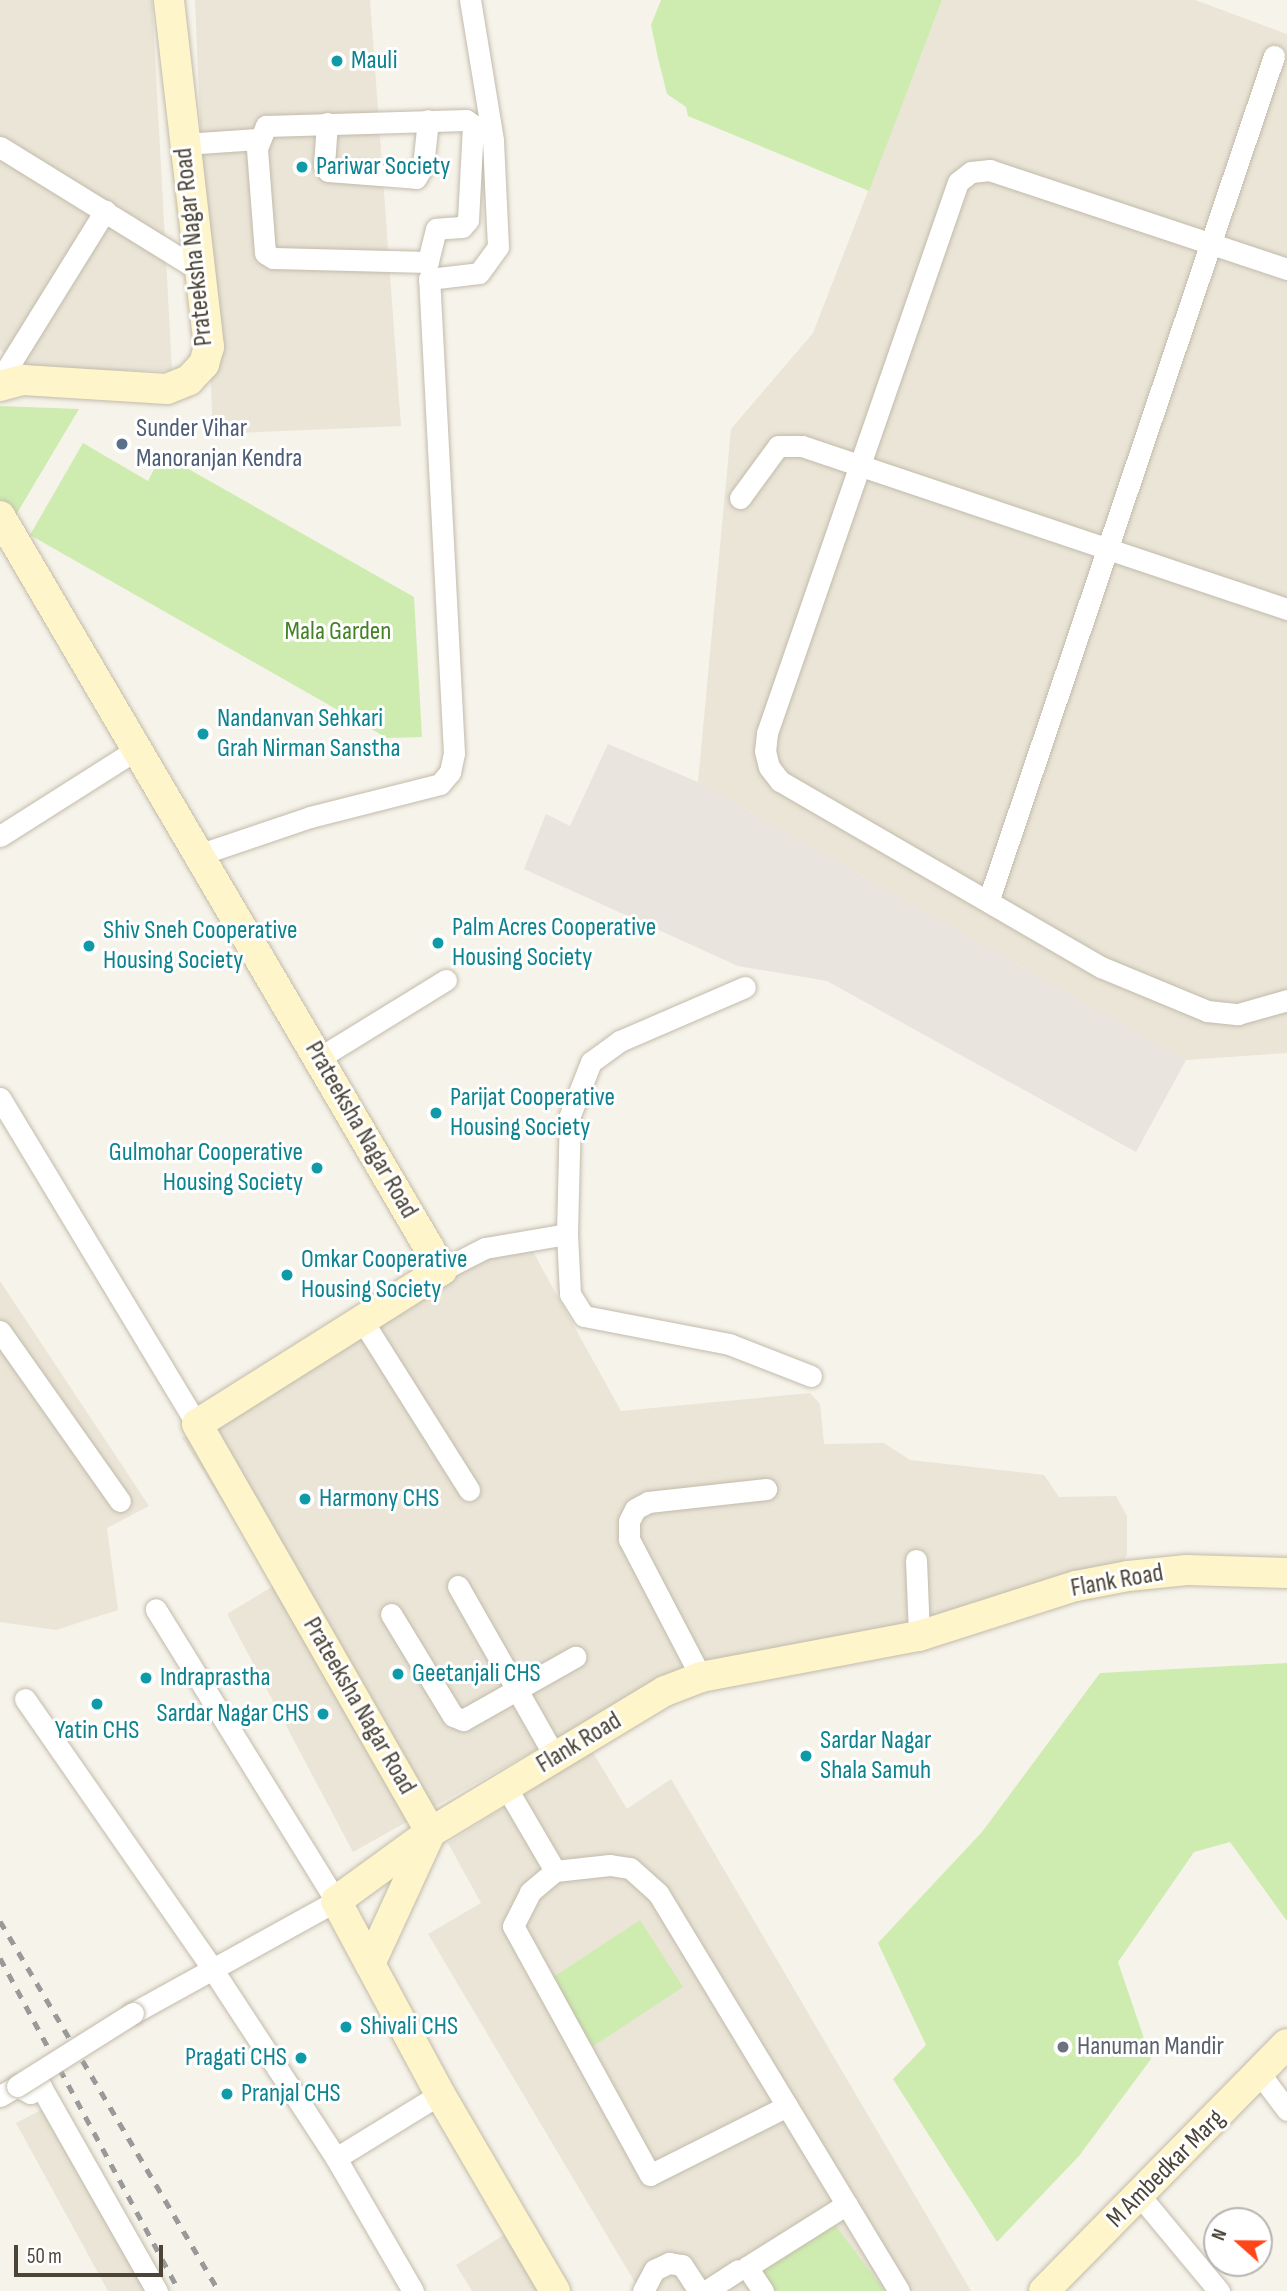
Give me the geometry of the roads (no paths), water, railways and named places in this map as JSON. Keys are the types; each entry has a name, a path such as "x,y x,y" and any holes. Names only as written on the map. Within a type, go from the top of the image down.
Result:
{"street":[{"name":"Prateeksha Nagar Road","path":"4,377 167,389 189,380 204,364 209,347 169,0"},
{"path":"201,854 310,817 440,784 450,772 454,753 429,279 480,273 498,247 493,140 470,0"},
{"path":"989,899 1274,56"},
{"path":"327,123 324,165 328,170 416,178 423,166 428,120"},
{"path":"428,120 466,120 473,125 466,226 436,229 432,257 421,263 273,258 265,253 258,139 266,126 428,120"},
{"path":"184,144 258,139"},
{"path":"0,147 199,270"},
{"path":"1287,269 990,170 971,172 950,196 862,467 767,733 769,767 780,781 989,899 1101,967 1208,1011 1238,1014 1287,1000"},
{"path":"4,377 105,211"},
{"path":"740,498 778,446 802,446 1287,609"},
{"name":"Prateeksha Nagar Road","path":"0,516 201,854 442,1270"},
{"path":"0,836 137,749"},
{"path":"319,1058 446,980"},
{"path":"745,987 620,1041 591,1062 570,1115 570,1294 584,1316 729,1344 811,1376"},
{"path":"0,1098 197,1424 442,1270 485,1248 568,1234"},
{"path":"362,1320 469,1490"},
{"path":"0,1331 120,1501"},
{"name":"Prateeksha Nagar Road","path":"197,1424 431,1832"},
{"path":"701,1677 629,1539 629,1521 635,1509 648,1502 766,1489"},
{"path":"916,1560 919,1636"},
{"name":"Flank Road","path":"344,1898 431,1832 665,1691 701,1677 919,1636 1076,1586 1128,1576 1187,1570 1287,1573"},
{"path":"458,1586 555,1757"},
{"path":"156,1609 344,1898 370,1964 440,2094 555,2291"},
{"path":"391,1614 453,1717 471,1718 575,1657"},
{"path":"26,1699 211,1967 336,2158 414,2291"},
{"path":"506,1787 555,1871"},
{"path":"370,1964 431,1832"},
{"path":"788,2106 650,2175 513,1926 530,1892 555,1871 610,1865 631,1868 658,1893 788,2106 899,2291"},
{"path":"8,2091 211,1967 344,1898 395,1910"},
{"name":"M Ambedkar Marg","path":"1044,2291 1261,2074 1287,2044"},
{"path":"1261,2074 1287,2110"},
{"path":"8,2091 30,2093 41,2087 157,2291"},
{"path":"8,2091 25,2099 51,2118 147,2291"},
{"path":"336,2158 440,2094"},
{"path":"1140,2196 1219,2291"},
{"path":"763,2291 747,2267 847,2204"},
{"path":"643,2291 654,2270 669,2263 682,2265 699,2291"},
{"path":"706,2291 738,2270"}],"railway":[{"path":"0,1921 219,2291"},
{"path":"0,1958 179,2291"}],"place":[{"name":"Mauli","path":"337,61"},
{"name":"Pariwar Society","path":"302,167"},
{"name":"Sunder Vihar Manoranjan Kendra","path":"122,444"},
{"name":"Nandanvan Sehkari Grah Nirman Sanstha","path":"203,734"},
{"name":"Palm Acres Cooperative Housing Society","path":"438,943"},
{"name":"Shiv Sneh Cooperative Housing Society","path":"89,946"},
{"name":"Parijat Cooperative Housing Society","path":"436,1113"},
{"name":"Gulmohar Cooperative Housing Society","path":"317,1168"},
{"name":"Omkar Cooperative Housing Society","path":"287,1275"},
{"name":"Harmony CHS","path":"305,1499"},
{"name":"Geetanjali CHS","path":"398,1674"},
{"name":"Indraprastha","path":"146,1678"},
{"name":"Yatin CHS","path":"97,1704"},
{"name":"Sardar Nagar CHS","path":"323,1714"},
{"name":"Sardar Nagar Shala Samuh","path":"806,1756"},
{"name":"Shivali CHS","path":"346,2027"},
{"name":"Hanuman Mandir","path":"1063,2047"},
{"name":"Pragati CHS","path":"301,2058"},
{"name":"Pranjal CHS","path":"227,2094"}],"park label":[{"name":"Mala Garden","path":"338,632"}]}
